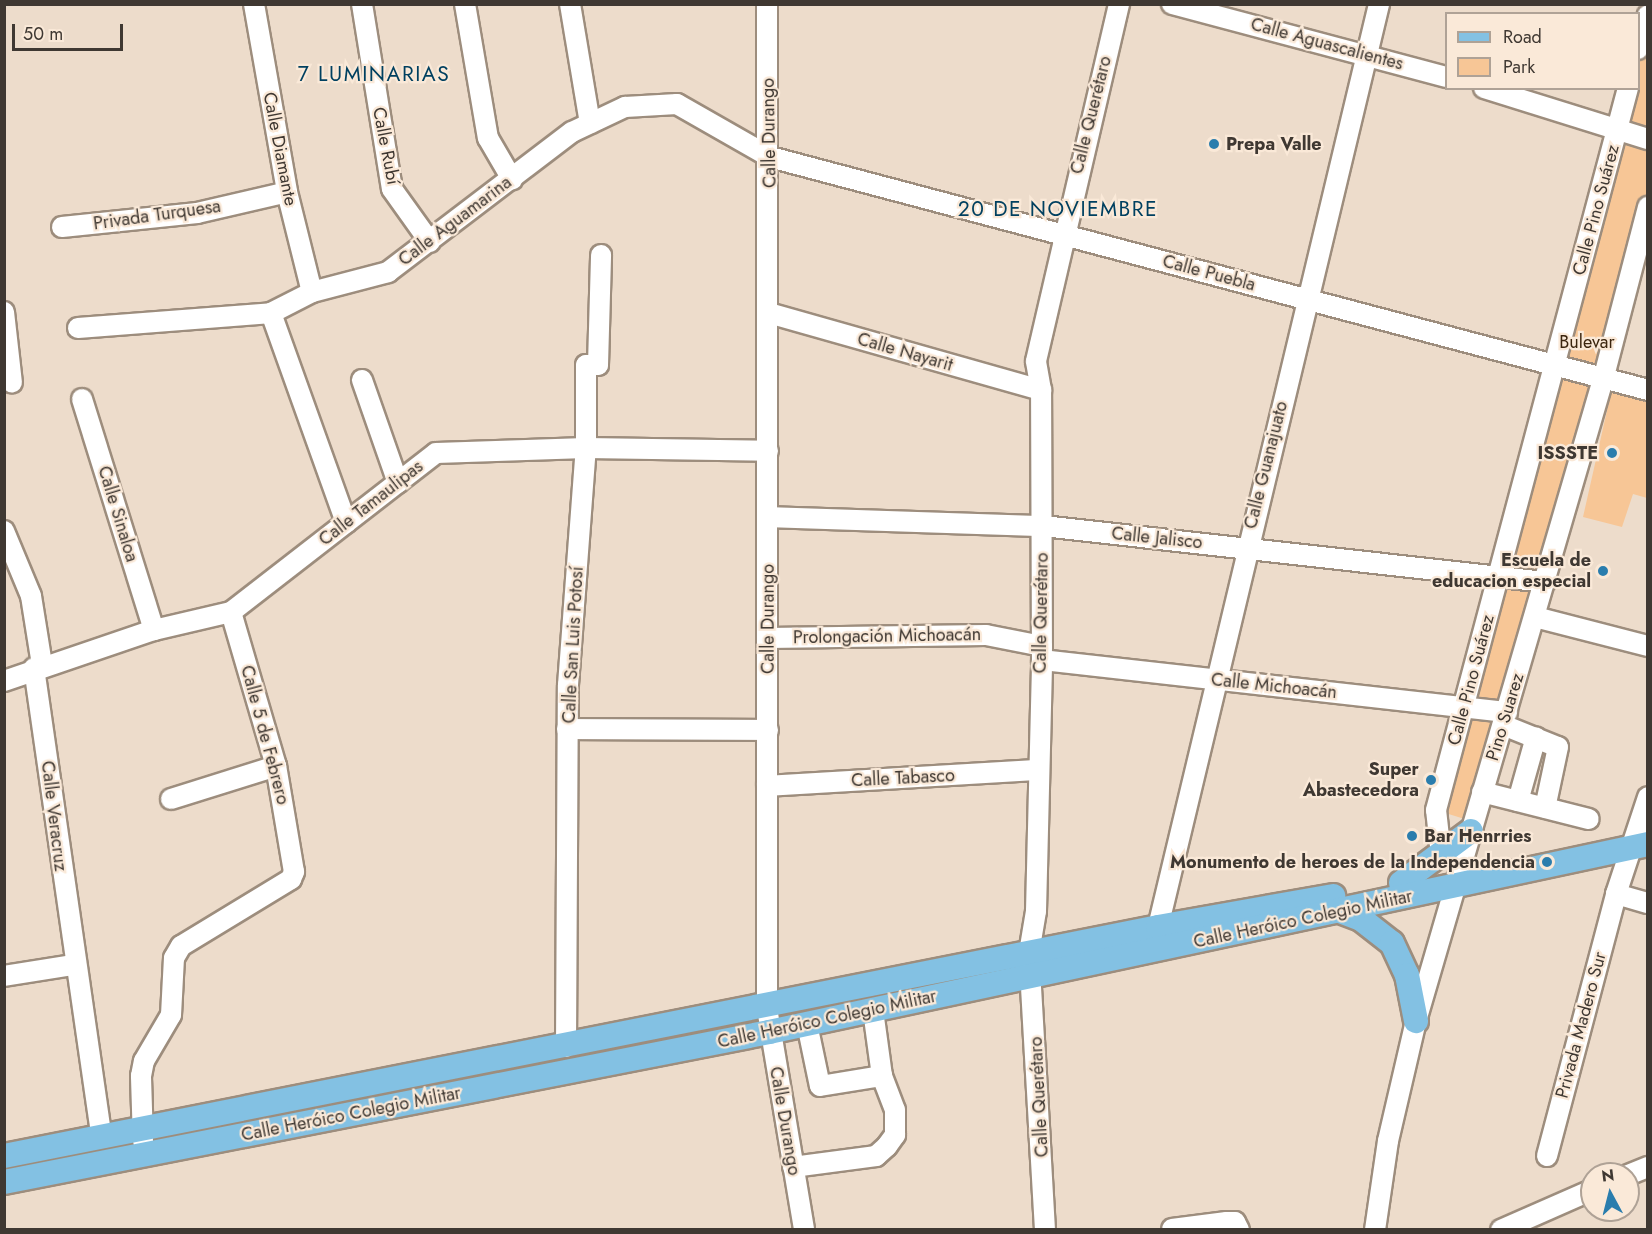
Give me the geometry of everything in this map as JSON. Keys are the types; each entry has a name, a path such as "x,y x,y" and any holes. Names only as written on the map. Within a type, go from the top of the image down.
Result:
{"main road":[{"path":"1401,883 1471,831"},
{"name":"Calle Heróico Colegio Militar","path":"4,1182 769,1032 1033,976 1324,909 1640,842"},
{"name":"Calle Heróico Colegio Militar","path":"4,1156 766,1008 1158,927 1324,909 1401,883 1458,880"},
{"path":"1324,909 1361,919 1392,943 1407,975 1416,1021"},
{"path":"534,1053 536,1077"},
{"path":"348,1089 352,1113"}],"street":[{"name":"Calle Diamante","path":"254,4 286,192 312,292"},
{"name":"Calle Rubí","path":"362,4 392,189 430,242"},
{"path":"465,4 488,138 512,178"},
{"path":"570,4 590,123"},
{"name":"Calle Durango","path":"767,4 770,158 766,1008 804,1230"},
{"name":"Calle Querétaro","path":"1045,1230 1033,976 1029,952 1036,911 1042,653 1041,390 1036,360 1061,235 1119,4"},
{"name":"Calle Aguascalientes","path":"1172,4 1367,53 1445,77"},
{"name":"Calle Guanajuato","path":"1158,927 1246,547 1379,4"},
{"path":"1640,41 1647,15"},
{"path":"1490,90 1647,139"},
{"name":"Calle Pino Suárez","path":"1441,855 1436,810 1627,90"},
{"name":"Calle Aguamarina","path":"78,328 271,312 312,292 388,272 512,178 590,123 625,106 677,104 770,158"},
{"name":"Calle Puebla","path":"770,158 1604,376 1647,390"},
{"name":"Privada Turquesa","path":"62,227 197,213 286,192"},
{"name":"Pino Suarez","path":"1375,1230 1388,1141 1416,1021 1604,376 1647,207"},
{"name":"Calle San Luis Potosí","path":"566,1047 567,729 586,448 586,365 598,365 601,255"},
{"path":"4,312 12,383"},
{"path":"271,312 346,523"},
{"name":"Calle Nayarit","path":"769,313 1041,390"},
{"path":"362,381 398,483"},
{"name":"Calle Sinaloa","path":"82,399 154,630"},
{"name":"Calle Tamaulipas","path":"4,681 38,667 154,630 231,612 436,453 586,448 768,451"},
{"name":"Calle Jalisco","path":"768,517 1043,526 1499,574 1545,582"},
{"name":"Calle Veracruz","path":"4,531 31,596 73,965 102,1137"},
{"name":"Calle 5 de Febrero","path":"142,1129 144,1061 171,1016 174,958 181,946 291,879 294,860 276,766 231,612"},
{"path":"1535,617 1647,646"},
{"name":"Prolongación Michoacán","path":"768,638 986,634 1042,653"},
{"name":"Calle Michoacán","path":"1042,653 1215,680 1464,704 1504,718 1553,744 1559,752 1545,808"},
{"path":"567,729 768,730"},
{"path":"1518,801 1536,737"},
{"path":"171,799 276,766"},
{"name":"Calle Tabasco","path":"767,786 1039,770"},
{"path":"1482,792 1589,819"},
{"name":"Privada Madero Sur","path":"1547,1156 1616,894 1640,842 1647,797"},
{"path":"1616,894 1647,903"},
{"path":"4,976 73,965"},
{"path":"793,1167 876,1156 894,1136 895,1110 882,1076 873,1010"},
{"path":"807,1024 820,1086 882,1076"},
{"path":"142,1129 145,1154"},
{"path":"1505,1229 1580,1196"},
{"path":"1172,1229 1235,1222 1239,1230"}],"green space":[{"name":"Bulevar","path":"1647,15 1647,207 1474,822 1436,810 1628,90 1640,90 1640,45"},
{"path":"1613,384 1647,398 1647,498 1633,494 1622,527 1583,517"}],"place":[{"name":"Prepa Valle","path":"1214,144"},
{"name":"ISSSTE","path":"1612,453"},
{"name":"Escuela de educacion especial","path":"1603,571"},
{"name":"Super Abastecedora","path":"1431,780"},
{"name":"Bar Henrries","path":"1412,836"},
{"name":"Monumento de heroes de la Independencia","path":"1547,862"}],"district":[{"name":"7 LUMINARIAS","path":"374,74"},
{"name":"20 DE NOVIEMBRE","path":"1058,209"}]}
